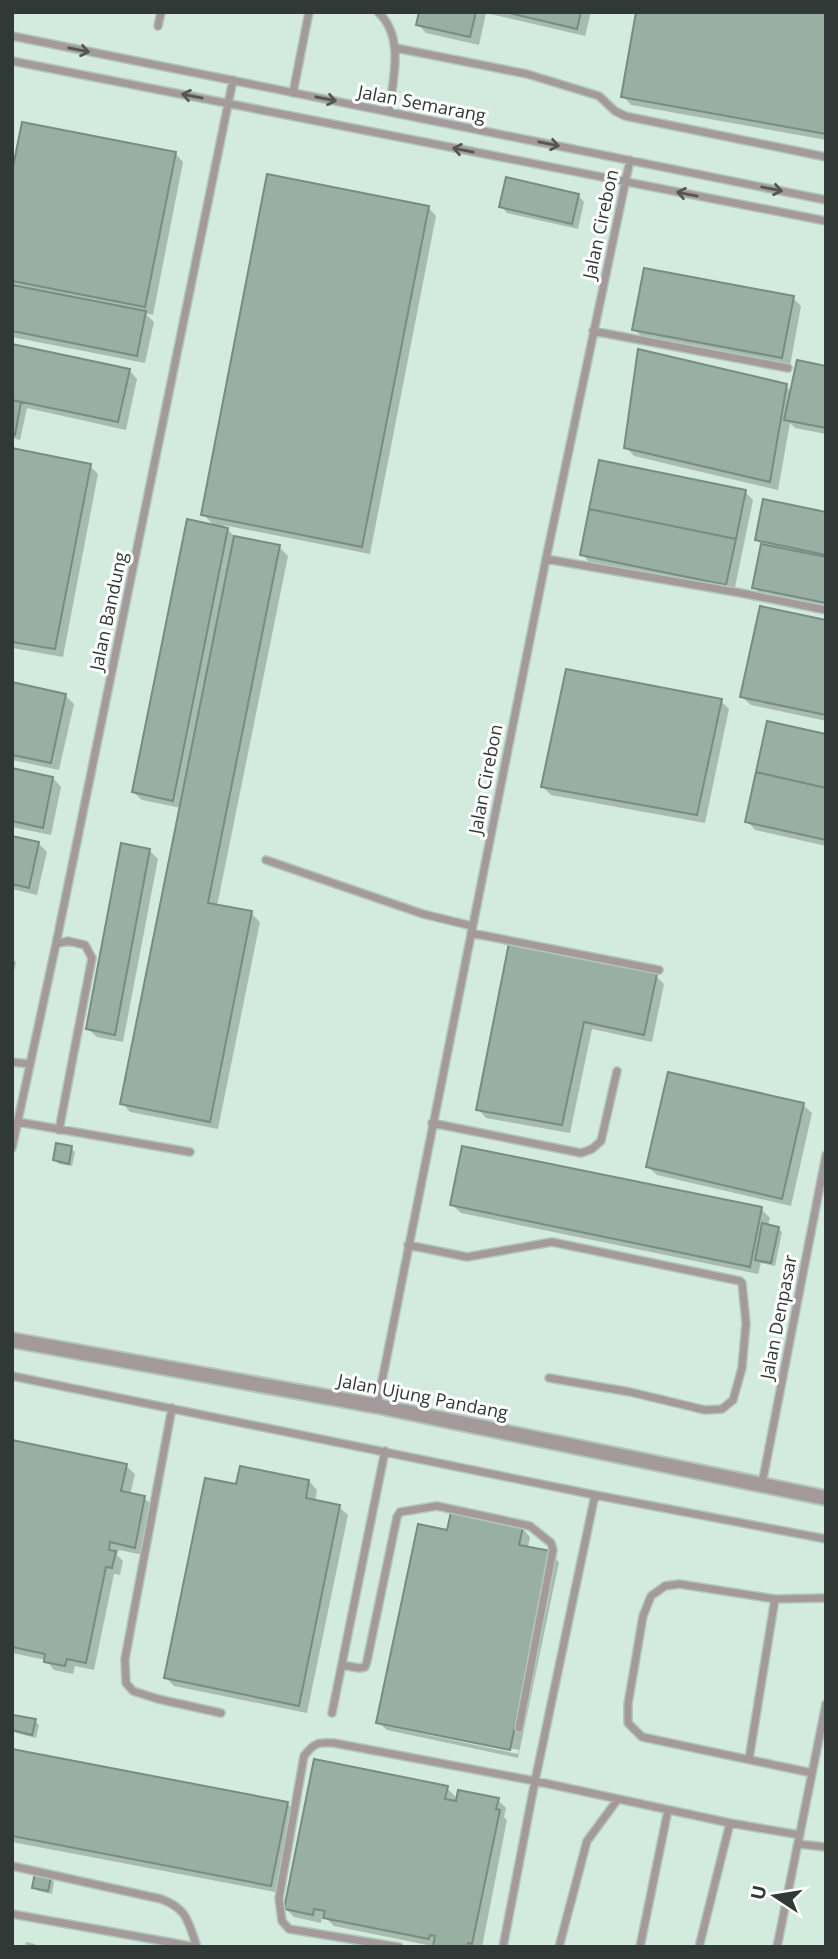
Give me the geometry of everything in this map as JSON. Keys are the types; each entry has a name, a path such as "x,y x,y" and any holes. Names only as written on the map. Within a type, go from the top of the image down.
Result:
{"street":[{"name":"Jalan Ujung Pandang","path":"12,1340 377,1406 826,1498"}],"lane":[{"path":"158,26 161,12"},
{"path":"293,93 309,12"},
{"path":"378,12 385,19 396,48 389,112"},
{"name":"Jalan Semarang","path":"12,36 826,200"},
{"path":"396,48 527,74 599,96 615,111 625,116 826,157"},
{"path":"12,61 826,221"},
{"name":"Jalan Bandung","path":"12,1148 233,80"},
{"name":"Jalan Cirebon","path":"377,1406 546,559 630,160"},
{"path":"593,331 788,368"},
{"path":"546,559 826,610"},
{"path":"266,860 472,930 659,970"},
{"path":"56,944 68,941 85,945 92,958 59,1129"},
{"path":"12,1062 29,1064"},
{"path":"432,1123 581,1153 592,1149 601,1141 617,1071"},
{"path":"18,1122 190,1152"},
{"name":"Jalan Denpasar","path":"762,1484 826,1156"},
{"path":"408,1245 467,1257 552,1242 740,1281 746,1323 742,1368 733,1400 722,1409 705,1410 630,1392 549,1378"},
{"path":"12,1376 595,1495 826,1539"},
{"path":"172,1408 125,1659 126,1683 133,1691 158,1699 221,1713"},
{"path":"332,1713 385,1451"},
{"path":"503,1947 595,1495"},
{"path":"342,1665 365,1667 400,1512 437,1506 530,1526 551,1544 554,1550 519,1728"},
{"path":"812,1773 642,1738 628,1723 628,1704 643,1616 651,1596 665,1586 679,1584 775,1599 826,1598"},
{"path":"749,1759 775,1599"},
{"path":"777,1947 826,1704"},
{"path":"398,1947 289,1929 282,1921 279,1898 304,1756 318,1742 334,1742 535,1781 730,1823 826,1847"},
{"path":"559,1947 587,1841 618,1799"},
{"path":"640,1947 668,1810"},
{"path":"699,1947 730,1823"},
{"path":"12,1866 174,1904 181,1909 189,1924 196,1947 12,1914"}],"building":[{"path":"419,12 476,12 470,37 416,25"},
{"path":"505,12 581,12 577,29"},
{"path":"636,12 826,12 826,134 621,97"},
{"path":"22,122 176,152 145,307 12,281 12,172"},
{"path":"267,174 429,206 362,547 201,515"},
{"path":"506,177 579,194 572,224 499,207"},
{"path":"644,268 794,296 782,358 632,330"},
{"path":"12,285 146,311 137,356 12,331"},
{"path":"12,344 130,369 118,422 12,400"},
{"path":"638,349 787,384 770,482 624,448"},
{"path":"797,360 826,366 826,428 784,420"},
{"path":"12,400 21,402 15,435 12,434"},
{"path":"12,448 91,464 55,649 12,642"},
{"path":"599,460 746,490 736,539 589,509"},
{"path":"763,499 826,512 826,555 755,540"},
{"path":"589,509 736,539 726,585 580,555"},
{"path":"187,519 228,528 173,801 132,792"},
{"path":"234,536 280,545 208,903 252,911 210,1122 120,1104"},
{"path":"761,544 826,557 826,603 752,588"},
{"path":"760,606 826,620 826,715 740,697"},
{"path":"566,669 722,699 697,815 541,787"},
{"path":"12,682 66,694 51,763 12,755"},
{"path":"767,721 826,734 826,788 756,772"},
{"path":"12,768 53,777 43,828 12,821"},
{"path":"756,772 826,788 826,840 745,822"},
{"path":"12,836 39,842 29,888 12,884"},
{"path":"121,843 150,849 115,1035 86,1029"},
{"path":"509,943 657,974 644,1035 584,1022 562,1125 476,1110"},
{"path":"668,1072 804,1103 782,1199 646,1167"},
{"path":"56,1143 72,1146 69,1164 53,1160"},
{"path":"462,1146 762,1207 750,1267 450,1205"},
{"path":"762,1223 779,1227 771,1263 755,1260"},
{"path":"12,1440 127,1464 121,1491 145,1496 135,1548 110,1542 109,1550 116,1551 112,1568 106,1567 86,1663 67,1659 65,1666 44,1662 45,1654 12,1647"},
{"path":"240,1466 309,1480 306,1498 340,1505 299,1706 164,1678 205,1478 236,1484"},
{"path":"451,1512 523,1527 519,1545 551,1551 510,1750 376,1723 418,1524 447,1530"},
{"path":"13,1715 36,1719 32,1735 12,1730"},
{"path":"12,1749 288,1802 271,1886 12,1836"},
{"path":"314,1759 448,1786 445,1799 456,1801 458,1790 499,1798 496,1809 500,1810 472,1944 468,1943 467,1947 433,1946 435,1936 430,1935 429,1939 323,1918 325,1911 314,1909 313,1915 284,1909"},
{"path":"35,1873 51,1877 48,1891 32,1888"}]}
